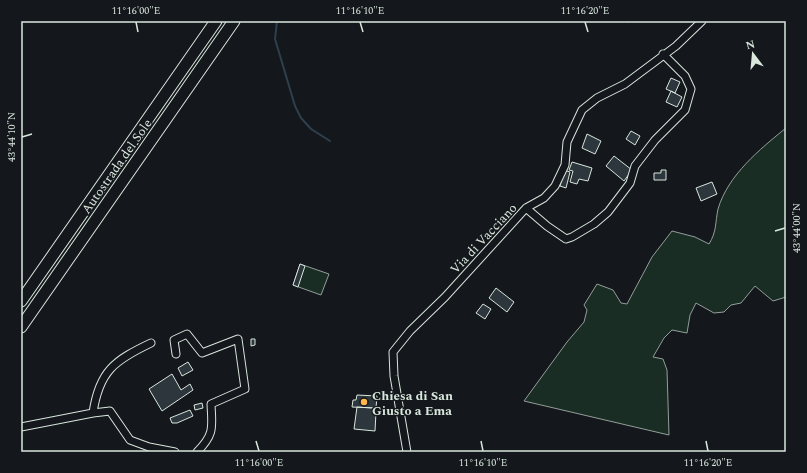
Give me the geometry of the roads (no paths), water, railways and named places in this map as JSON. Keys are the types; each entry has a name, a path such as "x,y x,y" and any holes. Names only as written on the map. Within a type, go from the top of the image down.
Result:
{"highway":[{"name":"Autostrada del Sole","path":"21,301 216,21"},
{"name":"Autostrada del Sole","path":"21,327 234,21"}],"street":[{"name":"Via di Vacciano","path":"407,452 394,376 393,352 410,331 445,297 526,208 544,198 555,186 565,165 567,142 582,110 597,98 625,84 663,54 676,46 702,21"},
{"path":"526,208 547,226 566,239 594,224 608,212 630,183 635,166 655,140 684,110 691,89 685,76 663,54"},
{"path":"176,354 174,340 187,334 202,353 238,339 245,389 211,404 212,430 205,444 197,452"},
{"path":"93,413 96,394 108,370 123,356 151,343"},
{"path":"21,427 110,411 130,440 150,447 175,452"}],"waterway":[{"path":"277,21 275,39 295,106 301,118 311,129 330,141"}],"place":[{"name":"Chiesa di San Giusto a Ema","path":"364,402"}]}
